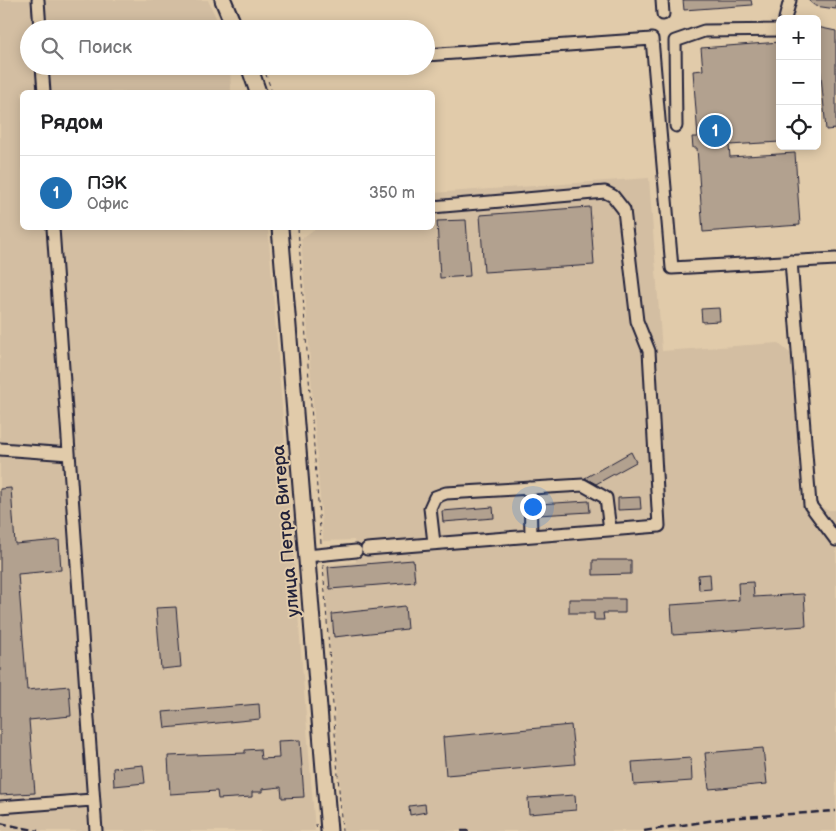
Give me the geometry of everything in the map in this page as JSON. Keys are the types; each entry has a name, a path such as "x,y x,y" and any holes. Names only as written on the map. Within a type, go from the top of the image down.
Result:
{"main road":[{"path":"223,0 231,20"},
{"path":"252,75 257,90"},
{"name":"улица Петра Витера","path":"280,230 314,555 329,831"}],"lane":[{"path":"38,0 39,20"},
{"path":"662,0 663,14"},
{"path":"786,15 790,0"},
{"path":"676,126 675,41 704,31 776,30"},
{"path":"435,54 652,39 672,268 836,259"},
{"path":"43,75 44,90"},
{"path":"314,555 434,543 659,526 649,351 636,320 624,210 613,196 605,192 435,207"},
{"path":"53,230 92,800 96,831"},
{"path":"791,261 810,505 836,540"},
{"path":"0,449 69,454"},
{"path":"434,543 430,508 435,497 446,493 583,485 606,498 610,530"},
{"path":"530,488 531,536"},
{"path":"0,807 92,800"}],"path":[{"path":"267,75 271,90"},
{"path":"298,230 314,555 342,831"}],"shaded area":[{"path":"0,0 208,0 217,20 20,20 20,75 230,75 231,90 20,90 20,230 268,230 315,831 0,831"},
{"path":"649,178 662,351 778,343 791,354 801,496 827,510 836,510 836,831 343,831 324,565 356,562 356,551 354,540 323,541 301,239 313,230 435,230 435,193"}],"building":[{"path":"683,0 751,0 752,5 684,10"},
{"path":"808,0 836,0 836,9 815,6"},
{"path":"821,28 836,31 836,129 826,130 821,76"},
{"path":"776,42 776,142 729,145 730,157 795,153 800,225 703,232 697,148 693,148 692,137 698,137 693,71 703,70 701,48"},
{"path":"590,207 594,265 484,272 480,215"},
{"path":"466,220 470,276 440,278 437,221"},
{"path":"719,308 720,321 702,322 701,309"},
{"path":"631,452 636,462 596,484 585,478"},
{"path":"11,488 15,544 59,540 61,570 18,574 27,690 69,686 71,716 29,720 35,793 0,795 0,489"},
{"path":"640,497 641,509 618,510 618,498"},
{"path":"589,501 590,512 538,515 538,504"},
{"path":"493,507 494,518 443,522 442,511"},
{"path":"413,560 415,582 330,589 328,567"},
{"path":"593,560 631,560 631,574 593,575"},
{"path":"710,574 711,589 699,590 698,575"},
{"path":"753,582 754,597 804,594 806,626 673,635 671,605 739,600 738,583"},
{"path":"569,599 625,599 625,613 603,613 604,620 594,620 594,613 569,613"},
{"path":"405,606 407,629 334,637 332,614"},
{"path":"176,607 181,667 161,669 156,608"},
{"path":"259,704 260,719 165,728 163,712"},
{"path":"571,725 575,764 446,775 443,737"},
{"path":"300,740 304,797 282,798 281,787 262,789 262,792 252,792 252,797 218,799 217,791 170,794 168,756 245,753 245,750 260,749 261,759 279,758 278,741"},
{"path":"763,748 767,784 709,789 705,753"},
{"path":"691,758 692,781 634,785 632,762"},
{"path":"143,765 145,783 114,786 113,768"},
{"path":"575,795 576,810 529,814 528,798"},
{"path":"425,804 426,812 410,815 409,806"}],"railway":[{"path":"644,831 728,818 836,811"},
{"path":"0,823 38,831"},
{"path":"461,831 471,831"}],"place":[{"name":"ПЭК","path":"715,131"}]}
